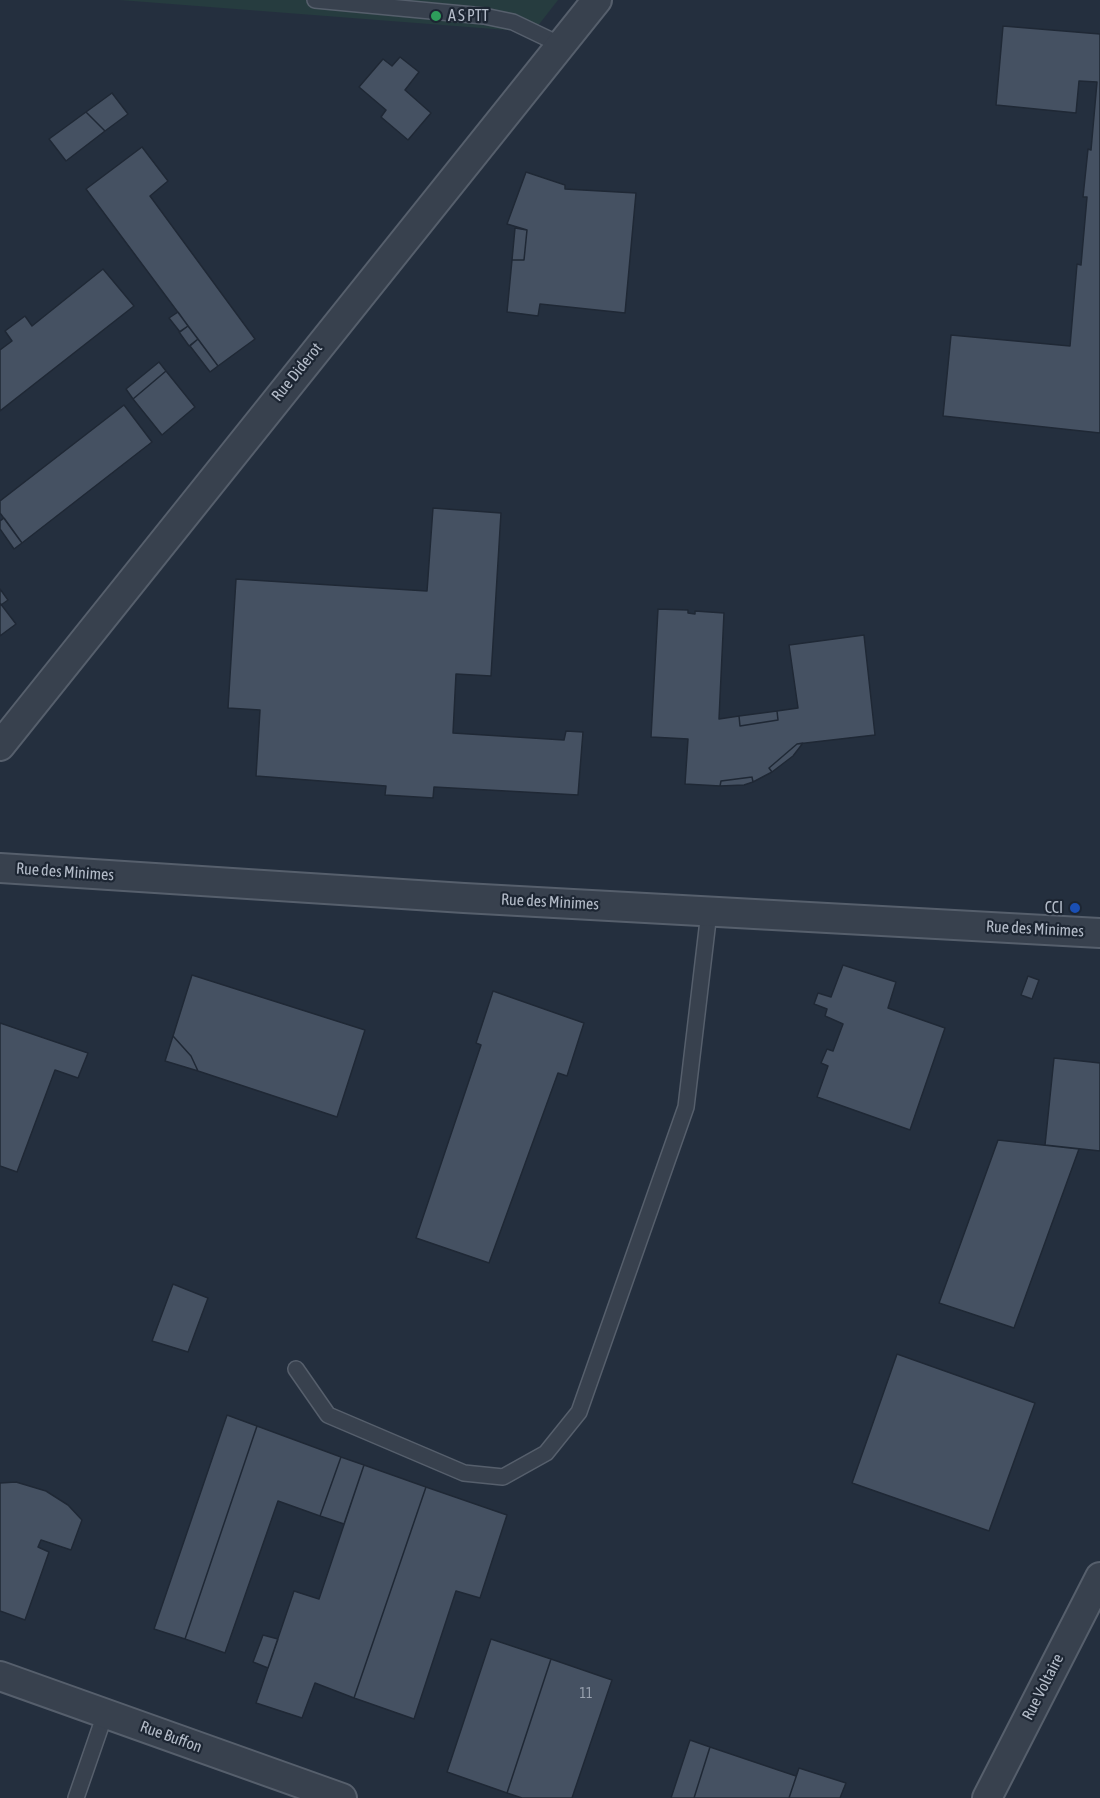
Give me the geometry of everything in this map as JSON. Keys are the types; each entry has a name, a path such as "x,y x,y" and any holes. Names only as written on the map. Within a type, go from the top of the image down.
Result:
{"street":[{"name":"Rue Diderot","path":"0,746 597,0"},
{"name":"Rue des Minimes","path":"0,868 709,912 1100,933"},
{"name":"Rue Voltaire","path":"987,1798 1100,1577"},
{"name":"Rue Buffon","path":"0,1676 342,1798"}],"lane":[{"path":"315,0 484,16 513,22 561,45"},
{"path":"296,1369 328,1416 464,1473 503,1477 546,1453 579,1412 686,1107 709,912"},
{"path":"76,1798 105,1714"}],"green space":[{"name":"A S PTT","path":"120,0 558,0 533,32"}],"building":[{"path":"1003,26 1100,34 1100,433 943,416 951,335 1070,346 1077,264 1081,265 1087,197 1083,197 1088,149 1091,150 1097,82 1079,81 1076,113 996,105"},
{"path":"400,57 419,72 405,90 431,113 408,140 381,117 386,110 359,87 383,59 392,66"},
{"path":"112,93 128,114 105,131 86,112"},
{"path":"86,112 105,131 66,161 49,139"},
{"path":"142,147 168,181 150,196 255,339 218,366 86,189"},
{"path":"526,172 565,185 565,189 636,193 625,313 540,304 538,316 507,312 512,260 524,260 527,230 507,224"},
{"path":"515,228 527,230 524,260 512,260"},
{"path":"103,269 134,306 0,411 0,350 12,341 5,331 25,316 32,326"},
{"path":"178,312 188,326 180,332 169,318"},
{"path":"188,326 198,339 189,346 179,332"},
{"path":"198,339 218,366 210,372 190,346"},
{"path":"159,362 166,371 133,399 126,389"},
{"path":"166,371 195,407 162,435 133,399"},
{"path":"124,405 152,442 22,543 0,513 0,501"},
{"path":"433,508 501,513 491,676 456,674 453,733 564,740 566,731 583,732 578,795 434,787 433,798 385,795 386,786 256,776 260,710 228,708 236,579 427,591"},
{"path":"4,518 22,543 14,549 0,529 0,521"},
{"path":"0,589 8,600 1,605 0,603"},
{"path":"0,603 16,624 0,636"},
{"path":"658,609 688,610 688,613 695,614 695,611 724,613 719,719 739,716 740,726 778,720 777,711 798,708 789,645 864,635 875,735 797,744 769,768 772,772 753,782 752,777 721,781 720,786 685,784 688,739 651,737"},
{"path":"777,711 778,720 740,726 739,716"},
{"path":"803,743 793,756 772,772 769,768 797,744"},
{"path":"752,777 753,782 744,785 720,786 721,781"},
{"path":"843,965 896,982 888,1008 945,1028 910,1130 817,1097 828,1066 821,1063 827,1049 833,1051 843,1024 825,1016 827,1009 814,1004 818,993 831,997"},
{"path":"192,975 365,1030 337,1117 198,1071 191,1056 173,1036"},
{"path":"1028,976 1039,980 1032,999 1021,995"},
{"path":"493,991 584,1023 567,1076 558,1073 489,1263 416,1238 481,1045 476,1043"},
{"path":"0,1023 88,1053 78,1078 55,1070 17,1172 0,1166"},
{"path":"173,1036 191,1056 198,1071 165,1061"},
{"path":"1054,1058 1100,1063 1100,1151 1045,1145"},
{"path":"998,1140 1079,1149 1014,1328 939,1303"},
{"path":"173,1284 208,1298 188,1352 152,1341"},
{"path":"897,1354 1035,1403 989,1531 852,1483"},
{"path":"227,1415 257,1426 185,1639 154,1629"},
{"path":"257,1426 341,1457 320,1516 278,1501 225,1653 185,1639"},
{"path":"341,1457 364,1465 344,1524 320,1516"},
{"path":"364,1465 426,1487 354,1698 315,1683 302,1718 256,1703 294,1591 319,1599"},
{"path":"16,1482 46,1491 68,1505 82,1520 71,1550 41,1540 38,1547 49,1552 25,1620 0,1611 0,1483"},
{"path":"426,1487 507,1515 480,1598 456,1591 414,1719 354,1698"},
{"path":"263,1635 278,1639 268,1668 253,1662"},
{"path":"491,1639 551,1659 507,1793 447,1772"},
{"path":"551,1659 612,1680 572,1798 522,1798 507,1793"},
{"path":"690,1740 710,1747 694,1798 671,1798"},
{"path":"710,1747 796,1776 798,1771 789,1798 694,1798"},
{"path":"799,1768 846,1783 840,1798 789,1798"}],"place":[{"name":"A S PTT","path":"436,16"},
{"name":"CCI","path":"1075,908"}]}
